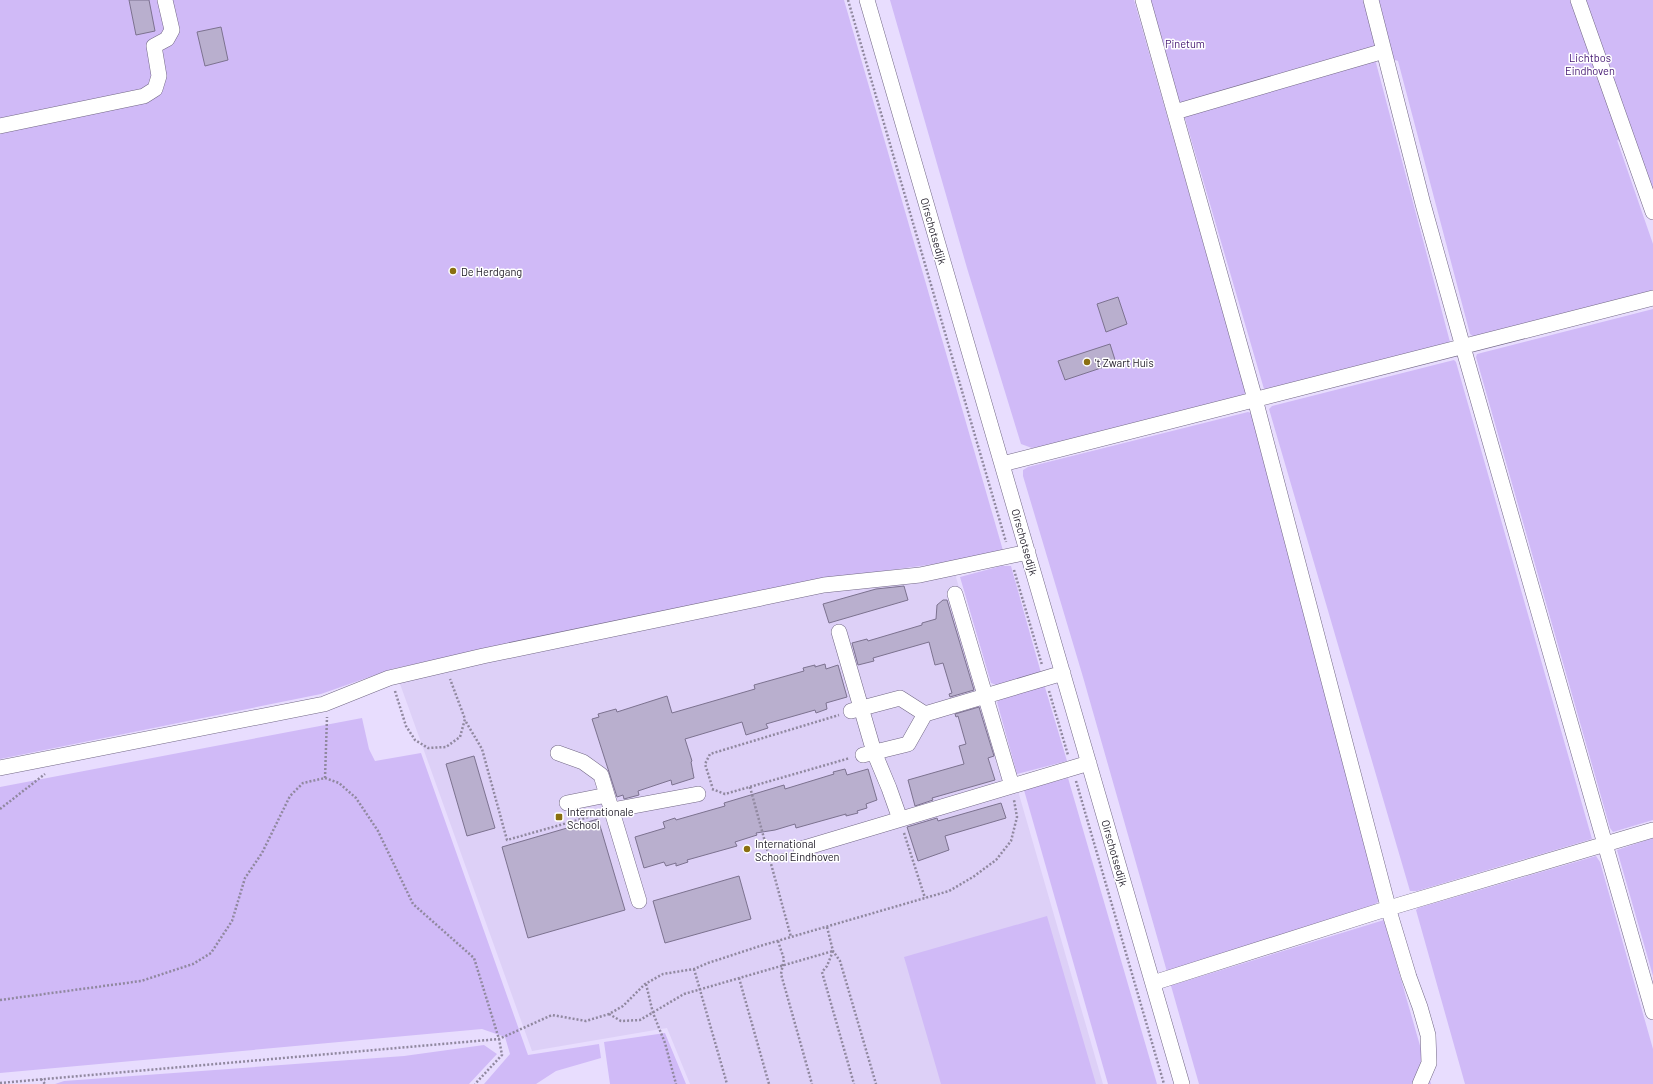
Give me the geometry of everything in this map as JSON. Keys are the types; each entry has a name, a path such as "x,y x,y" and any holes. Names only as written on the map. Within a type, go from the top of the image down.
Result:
{"street":[{"path":"0,126 144,96 155,89 159,76 154,46 167,39 172,30 165,0"},
{"name":"Oirschotsedijk","path":"867,0 1182,1084"},
{"path":"1144,0 1255,399 1389,908 1428,1035 1429,1063 1420,1084"},
{"path":"1371,0 1423,204 1462,347 1653,1012"},
{"path":"1578,0 1653,212"},
{"path":"1175,112 1384,51"},
{"path":"1002,464 1653,298"},
{"path":"0,768 324,704 395,677 483,656 824,585 920,575 1028,552"},
{"path":"955,594 1012,786"},
{"path":"839,632 855,710 868,753 889,788 900,819"},
{"path":"868,753 908,744 925,714 1063,673"},
{"path":"855,710 900,698 925,714"},
{"path":"558,753 583,762 601,775 640,901"},
{"path":"801,849 1089,763"},
{"path":"612,810 698,794"},
{"path":"567,803 607,795"},
{"path":"1153,983 1389,908 1653,830"}],"path":[{"path":"395,677 394,690 406,726 416,740 428,748 446,747 460,737 465,719 448,674 436,667"},
{"path":"712,789 705,764 710,754 855,710"},
{"path":"325,778 327,711"},
{"path":"466,722 482,749 507,840 612,810"},
{"path":"698,794 712,789 725,794 868,753"},
{"path":"0,1000 141,981 193,964 211,953 232,921 245,878 262,853 290,796 303,783 325,778 340,783 356,798 378,830 413,904 474,958 499,1039 502,1055 475,1084"},
{"path":"0,1083 499,1039 552,1016 586,1021 609,1014 623,1006 646,984 663,974 694,969 708,963 778,941 949,891 973,877 996,860 1011,841 1017,817 1012,786"},
{"path":"750,787 792,937"},
{"path":"900,819 925,898"},
{"path":"827,927 833,951 840,961 876,1084"},
{"path":"778,941 784,959 781,974 812,1084"},
{"path":"609,1014 621,1021 640,1020 684,994 833,951"},
{"path":"833,951 827,966 822,972 854,1084"},
{"path":"694,969 727,1084"},
{"path":"739,978 769,1084"},
{"path":"646,984 653,1013 665,1043 676,1084"},
{"path":"41,1079 45,1084"}],"shaded area":[{"name":"International School Eindhoven","path":"951,560 1103,1084 690,1084 667,1028 532,1051 395,670"}],"green space":[{"name":"De Herdgang","path":"0,0 844,0 1004,554 828,579 507,644 392,669 321,694 0,759"},
{"path":"890,0 1134,0 1246,393 1239,398 1045,446 1032,448 1021,444 967,268"},
{"path":"1149,0 1653,0 1653,194 1636,147 1617,140 1653,244 1653,293 1476,339 1470,334 1398,61 1372,52 1178,105"},
{"path":"1375,59 1450,342 1448,345 1266,390 1264,389 1184,115"},
{"path":"1653,309 1653,820 1613,832 1610,828 1476,357 1477,354"},
{"path":"1454,360 1456,362 1592,839 1417,891 1410,891 1269,409 1272,406"},
{"path":"1248,412 1251,413 1320,656 1379,901 1374,905 1170,970 1173,985 1384,920 1431,1084 1199,1084 1083,677 1023,476 1023,470 1028,467"},
{"path":"1001,566 1011,566 1041,673 999,686 991,683 960,577"},
{"path":"1044,684 1067,761 1017,774 997,702 1005,695"},
{"path":"362,718 369,749 375,761 421,753 528,1055 599,1044 601,1058 556,1071 536,1084 484,1084 510,1054 505,1037 482,1029 0,1073 0,787"},
{"path":"1068,778 1157,1084 1108,1084 1024,790"},
{"path":"1653,838 1653,976 1617,850"},
{"path":"1596,856 1600,862 1653,1049 1653,1084 1465,1084 1416,910 1418,908"},
{"path":"1047,916 1096,1084 941,1084 904,957"},
{"path":"665,1033 686,1084 610,1084 604,1042"},
{"path":"484,1045 497,1054 469,1084 55,1084 64,1081 404,1056"}],"building":[{"path":"129,0 149,0 155,31 136,35"},
{"path":"221,27 228,60 205,66 197,32"},
{"path":"1118,297 1127,324 1106,332 1097,304"},
{"name":"'t Zwart Huis","path":"1110,344 1116,363 1065,380 1058,361"},
{"path":"904,586 908,600 829,623 823,604 876,589"},
{"path":"943,600 947,600 974,690 950,697 949,694 952,693 943,663 935,665 929,642 873,658 874,661 858,665 852,643 867,639 868,641 922,625 922,623 936,619 937,605"},
{"path":"825,664 826,669 838,665 847,697 826,703 827,709 816,713 815,710 766,724 768,728 746,735 742,722 685,739 692,761 694,778 672,785 671,780 638,791 639,795 624,799 623,795 617,797 592,719 599,717 598,714 616,709 617,712 667,696 672,713 755,689 754,685 804,671 803,668"},
{"path":"979,707 994,756 988,758 995,780 932,798 933,800 915,806 908,780 964,764 959,746 966,744 958,716 956,717 955,714"},
{"path":"474,756 495,828 467,836 446,764"},
{"path":"845,769 847,775 868,769 877,800 866,804 867,808 857,811 858,813 846,816 846,814 796,828 795,824 775,830 756,833 757,835 735,842 737,846 687,860 688,862 676,866 676,863 666,866 664,862 644,868 635,837 665,828 663,822 675,818 676,820 725,806 724,803 784,785 785,789 834,774 833,772"},
{"path":"1001,803 1006,818 945,836 949,850 918,861 907,827 937,818 938,821"},
{"path":"598,819 625,910 528,938 502,847"},
{"path":"739,876 751,919 665,943 653,901"}],"place":[{"name":"De Herdgang","path":"453,271"},
{"name":"'t Zwart Huis","path":"1087,362"},
{"name":"Internationale School","path":"559,817"},
{"name":"International School Eindhoven","path":"747,849"}],"park label":[{"name":"Pinetum","path":"1185,43"},
{"name":"Lichtbos Eindhoven","path":"1590,63"}]}
